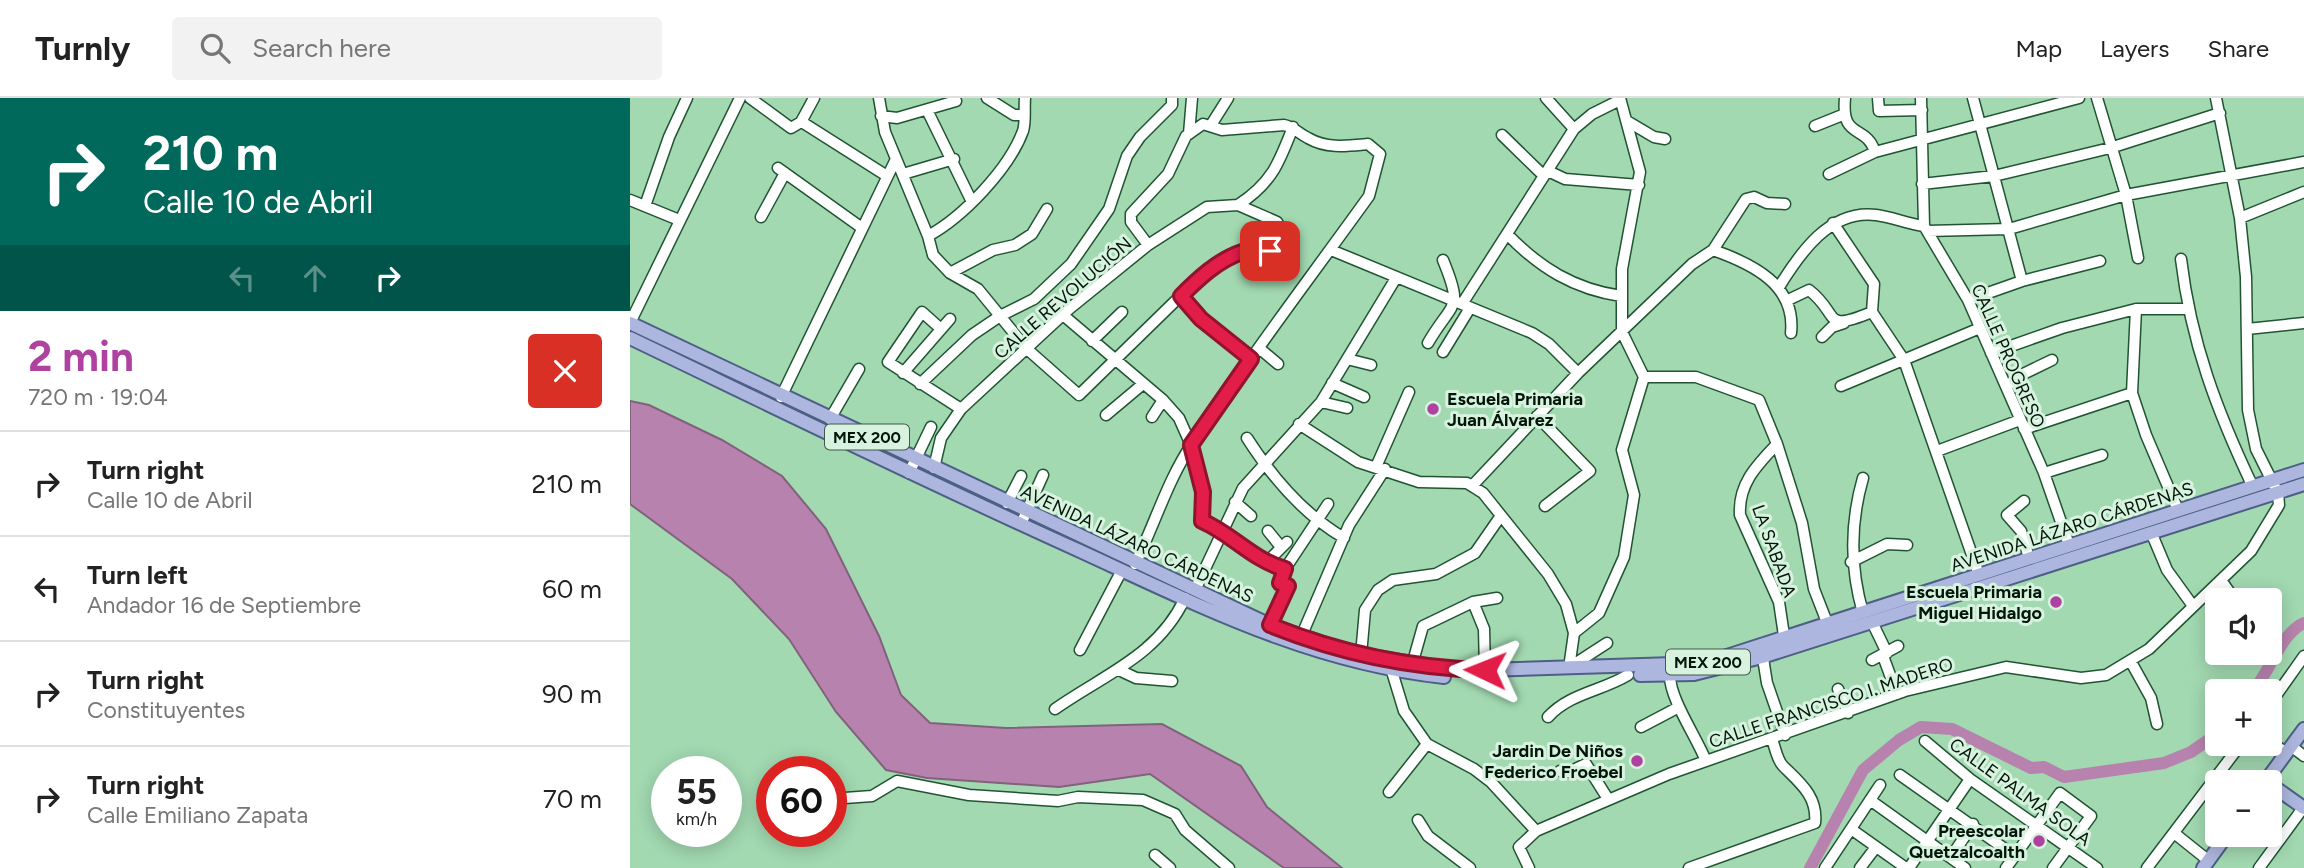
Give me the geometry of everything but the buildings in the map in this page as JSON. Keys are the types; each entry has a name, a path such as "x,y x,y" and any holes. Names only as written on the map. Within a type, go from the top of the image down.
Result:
{"main road":[{"name":"AVENIDA LÁZARO CÁRDENAS","path":"630,323 666,348 909,473 1135,564 1296,646 1446,677 1694,674 2304,484"},
{"name":"AVENIDA LÁZARO CÁRDENAS","path":"630,338 666,348 916,459 1007,503 1023,518 1122,570 1301,638 1390,666 1412,664 1485,670 1705,663 1762,652"},
{"path":"860,449 866,436"},
{"name":"AVENIDA LÁZARO CÁRDENAS","path":"1787,644 1828,625 1867,618 2029,558 2304,470"},
{"path":"2275,770 2304,729"},
{"path":"2282,793 2304,808"},
{"path":"2206,866 2219,847"}],"street":[{"path":"645,206 669,137 687,98"},
{"path":"630,323 740,98"},
{"path":"750,98 791,128 800,122 814,98"},
{"path":"879,98 881,116 895,161 903,174 933,255 950,274 978,289 1027,349 1079,395 1205,274 1243,252 1270,251 1280,237 1277,222 1238,205"},
{"path":"987,98 1014,115 1023,115"},
{"path":"928,236 972,202 1001,168 1023,129 1025,98"},
{"path":"920,384 972,335 1000,316 1034,299 1071,264 1109,209 1124,172 1127,156 1140,136 1172,106 1172,98"},
{"path":"1148,245 1129,218 1168,174 1189,134 1192,98"},
{"path":"1189,134 1207,125 1228,98"},
{"path":"1546,98 1574,129"},
{"path":"1846,98 1845,114 1852,131 1867,136 1875,152"},
{"path":"1878,98 1879,111 1922,110"},
{"name":"CALLE PROGRESO","path":"1921,98 1925,229 1968,300 2044,473 2069,545"},
{"path":"1973,98 2022,281"},
{"path":"1829,174 1875,152 2080,98"},
{"path":"2097,98 2126,195 2138,258"},
{"path":"2217,98 2240,218 2248,329 2248,410 2256,449 2277,493"},
{"path":"1428,344 1463,304 1574,129 1592,114 1620,99 1640,173 1622,270 1621,296 1622,332 1644,377 1622,450 1634,495 1624,557 1599,612 1574,633"},
{"path":"881,116 897,118 928,112 957,101"},
{"path":"928,112 954,159 972,202"},
{"path":"1922,184 1994,176 2110,148 2220,113"},
{"path":"1815,126 1845,114"},
{"path":"1627,121 1654,137 1665,139"},
{"path":"800,122 887,177"},
{"path":"1135,564 1153,527 1160,502 1191,445 1369,195 1381,157 1368,144 1328,147 1307,138 1293,127 1222,130 1207,125"},
{"path":"1238,205 1261,190 1273,172 1293,127"},
{"path":"1502,135 1546,173 1565,179 1639,185"},
{"path":"903,174 954,159"},
{"path":"781,397 895,161"},
{"path":"1779,287 1791,266 1833,223 1859,215 1876,215 1925,229 2009,229 2126,195 2232,174 2269,171 2304,162"},
{"path":"761,217 782,171 862,228"},
{"path":"2240,218 2304,192"},
{"path":"1472,486 1578,373 1692,264 1713,250 1746,199 1754,197 1767,203 1785,204"},
{"path":"630,200 679,220"},
{"name":"CALLE REVOLUCIÓN","path":"934,468 942,438 961,409 1063,315 1148,245 1208,207 1238,205"},
{"path":"950,274 993,250 1015,245 1032,234 1047,209"},
{"path":"1833,223 1870,274 1875,297 1872,312 1904,359 1979,575"},
{"path":"1507,234 1542,267 1583,287 1621,296"},
{"path":"1331,250 1532,333 1549,344 1578,373"},
{"path":"1713,250 1738,260 1779,287 1788,300 1791,333"},
{"path":"2181,259 2187,309 2203,373 2220,417 2253,487"},
{"path":"1443,260 1463,304"},
{"path":"1968,300 2022,281 2100,261"},
{"path":"1055,709 1119,670 1169,625 1190,594 1235,502 1263,463 1321,402 1396,278"},
{"path":"1788,300 1809,290 1835,321 1845,323"},
{"path":"1181,296 1201,319 1251,359"},
{"path":"1443,352 1463,304"},
{"path":"1991,353 2062,328 2136,309 2187,309"},
{"path":"2136,309 2132,393 2146,435 2178,510"},
{"path":"942,329 922,312 888,362 961,409"},
{"path":"1092,341 1122,312"},
{"path":"1822,337 1832,327 1872,312"},
{"path":"1063,315 1163,400 1179,418 1191,445 1203,492 1201,519 1222,529 1270,565 1285,569"},
{"path":"903,373 950,319"},
{"path":"2248,329 2304,323"},
{"path":"1841,386 1980,328"},
{"path":"1259,348 1278,364"},
{"path":"1347,359 1371,365"},
{"path":"2007,386 2021,374 2052,360"},
{"path":"830,419 859,369"},
{"path":"1644,377 1696,377 1747,393 1759,400 1777,444 1806,540 1814,589 1828,625"},
{"path":"1332,383 1364,397"},
{"path":"1106,415 1143,384"},
{"path":"1301,638 1344,537 1361,503 1372,492 1409,392"},
{"path":"1937,451 2132,393"},
{"path":"1152,417 1163,400"},
{"path":"1321,402 1347,408"},
{"path":"1537,416 1590,471 1545,506"},
{"path":"1299,424 1358,463 1419,482 1472,486 1483,493 1548,574 1566,604 1574,633 1569,668"},
{"path":"909,473 931,428"},
{"path":"1247,438 1263,463 1318,521 1344,537"},
{"name":"LA SABADA","path":"1777,444 1754,468 1739,503 1740,514 1779,602 1787,644"},
{"path":"2044,473 2102,455"},
{"path":"1023,518 1043,475"},
{"path":"1007,503 1021,476"},
{"path":"1863,478 1858,496 1852,562 1867,618 1885,655 1896,694"},
{"name":"CALLE FRANCISCO I. MADERO","path":"1536,831 1608,799 1706,761 1896,694 2006,667 2081,678 2106,675 2131,662 2221,580 2259,539 2279,505 2277,493"},
{"path":"2024,501 2007,515 2021,531 2029,558"},
{"path":"1235,502 1251,516"},
{"path":"1270,625 1288,587 1280,583 1285,569 1328,504"},
{"path":"1361,655 1365,610 1378,590 1393,580 1436,574 1475,554 1500,517"},
{"path":"1268,531 1284,544 1271,558 1270,565"},
{"path":"2151,532 2167,570 2193,606"},
{"path":"1852,562 1887,544 1907,545"},
{"path":"1080,650 1122,570"},
{"path":"2221,580 2227,588"},
{"path":"1412,664 1423,625 1474,602 1497,598"},
{"path":"1474,602 1484,629 1485,670"},
{"path":"1569,668 1607,643"},
{"path":"1872,660 1898,646"},
{"path":"1762,652 1784,735"},
{"path":"2282,687 2304,656"},
{"path":"2131,662 2151,698 2157,724"},
{"path":"1390,666 1404,711 1427,744 1474,769 1491,782 1536,831 1519,847 1529,868"},
{"path":"1119,670 1136,678 1172,681"},
{"path":"1548,717 1568,700 1611,685 1628,675"},
{"path":"1670,676 1670,688 1695,731 1706,761"},
{"path":"1838,689 1848,713"},
{"path":"1641,727 1679,707"},
{"path":"1689,868 1815,823 1810,796 1804,784 1782,765 1772,739"},
{"name":"CALLE PALMA SOLA","path":"1925,741 1970,779 2094,867"},
{"path":"1389,792 1427,744"},
{"path":"2282,747 2304,756"},
{"path":"2147,868 2232,756"},
{"path":"1560,771 1569,772 1586,764 1608,799"},
{"path":"1900,775 2015,856"},
{"path":"1851,829 1908,868 1970,779"},
{"path":"847,798 873,796 897,781 969,795 1058,801 1078,797 1143,800 1175,814 1185,830 1228,868"},
{"path":"1825,868 1881,785"},
{"path":"2006,868 2060,793 2091,816 2053,868"},
{"path":"1870,800 1929,840 1961,867"},
{"path":"2259,868 2304,808"},
{"path":"1418,820 1429,836 1470,868"},
{"path":"1951,857 1973,824"},
{"path":"2174,833 2206,866"},
{"path":"1860,868 1876,847"},
{"path":"1155,855 1170,868"}],"shaded area":[{"path":"630,401 649,405 722,440 782,476 826,529 879,636 901,695 930,723 1006,728 1162,724 1241,766 1267,807 1342,868 1284,868 1150,774 1059,787 927,778 886,770 836,712 789,639 732,579 630,504"}],"waterway":[{"path":"2261,679 2288,636 2304,623"},
{"path":"1810,868 1863,770 1899,740 1921,727 1952,729 2031,768 2044,767 2064,777 2164,763 2191,752 2205,742"}],"place":[{"name":"Escuela Primaria Juan Álvarez","path":"1433,409"},
{"name":"Escuela Primaria Miguel Hidalgo","path":"2056,602"},
{"name":"Jardin De Niños Federico Froebel","path":"1637,761"},
{"name":"Preescolar Quetzalcoalth","path":"2039,841"}],"route":[{"path":"1270,251 1243,252 1232,257 1205,274 1181,296 1201,319 1251,359 1191,445 1203,492 1202,521 1222,529 1264,563 1285,569 1280,583 1288,586 1270,625 1331,647 1390,661 1440,668 1485,670"}]}
